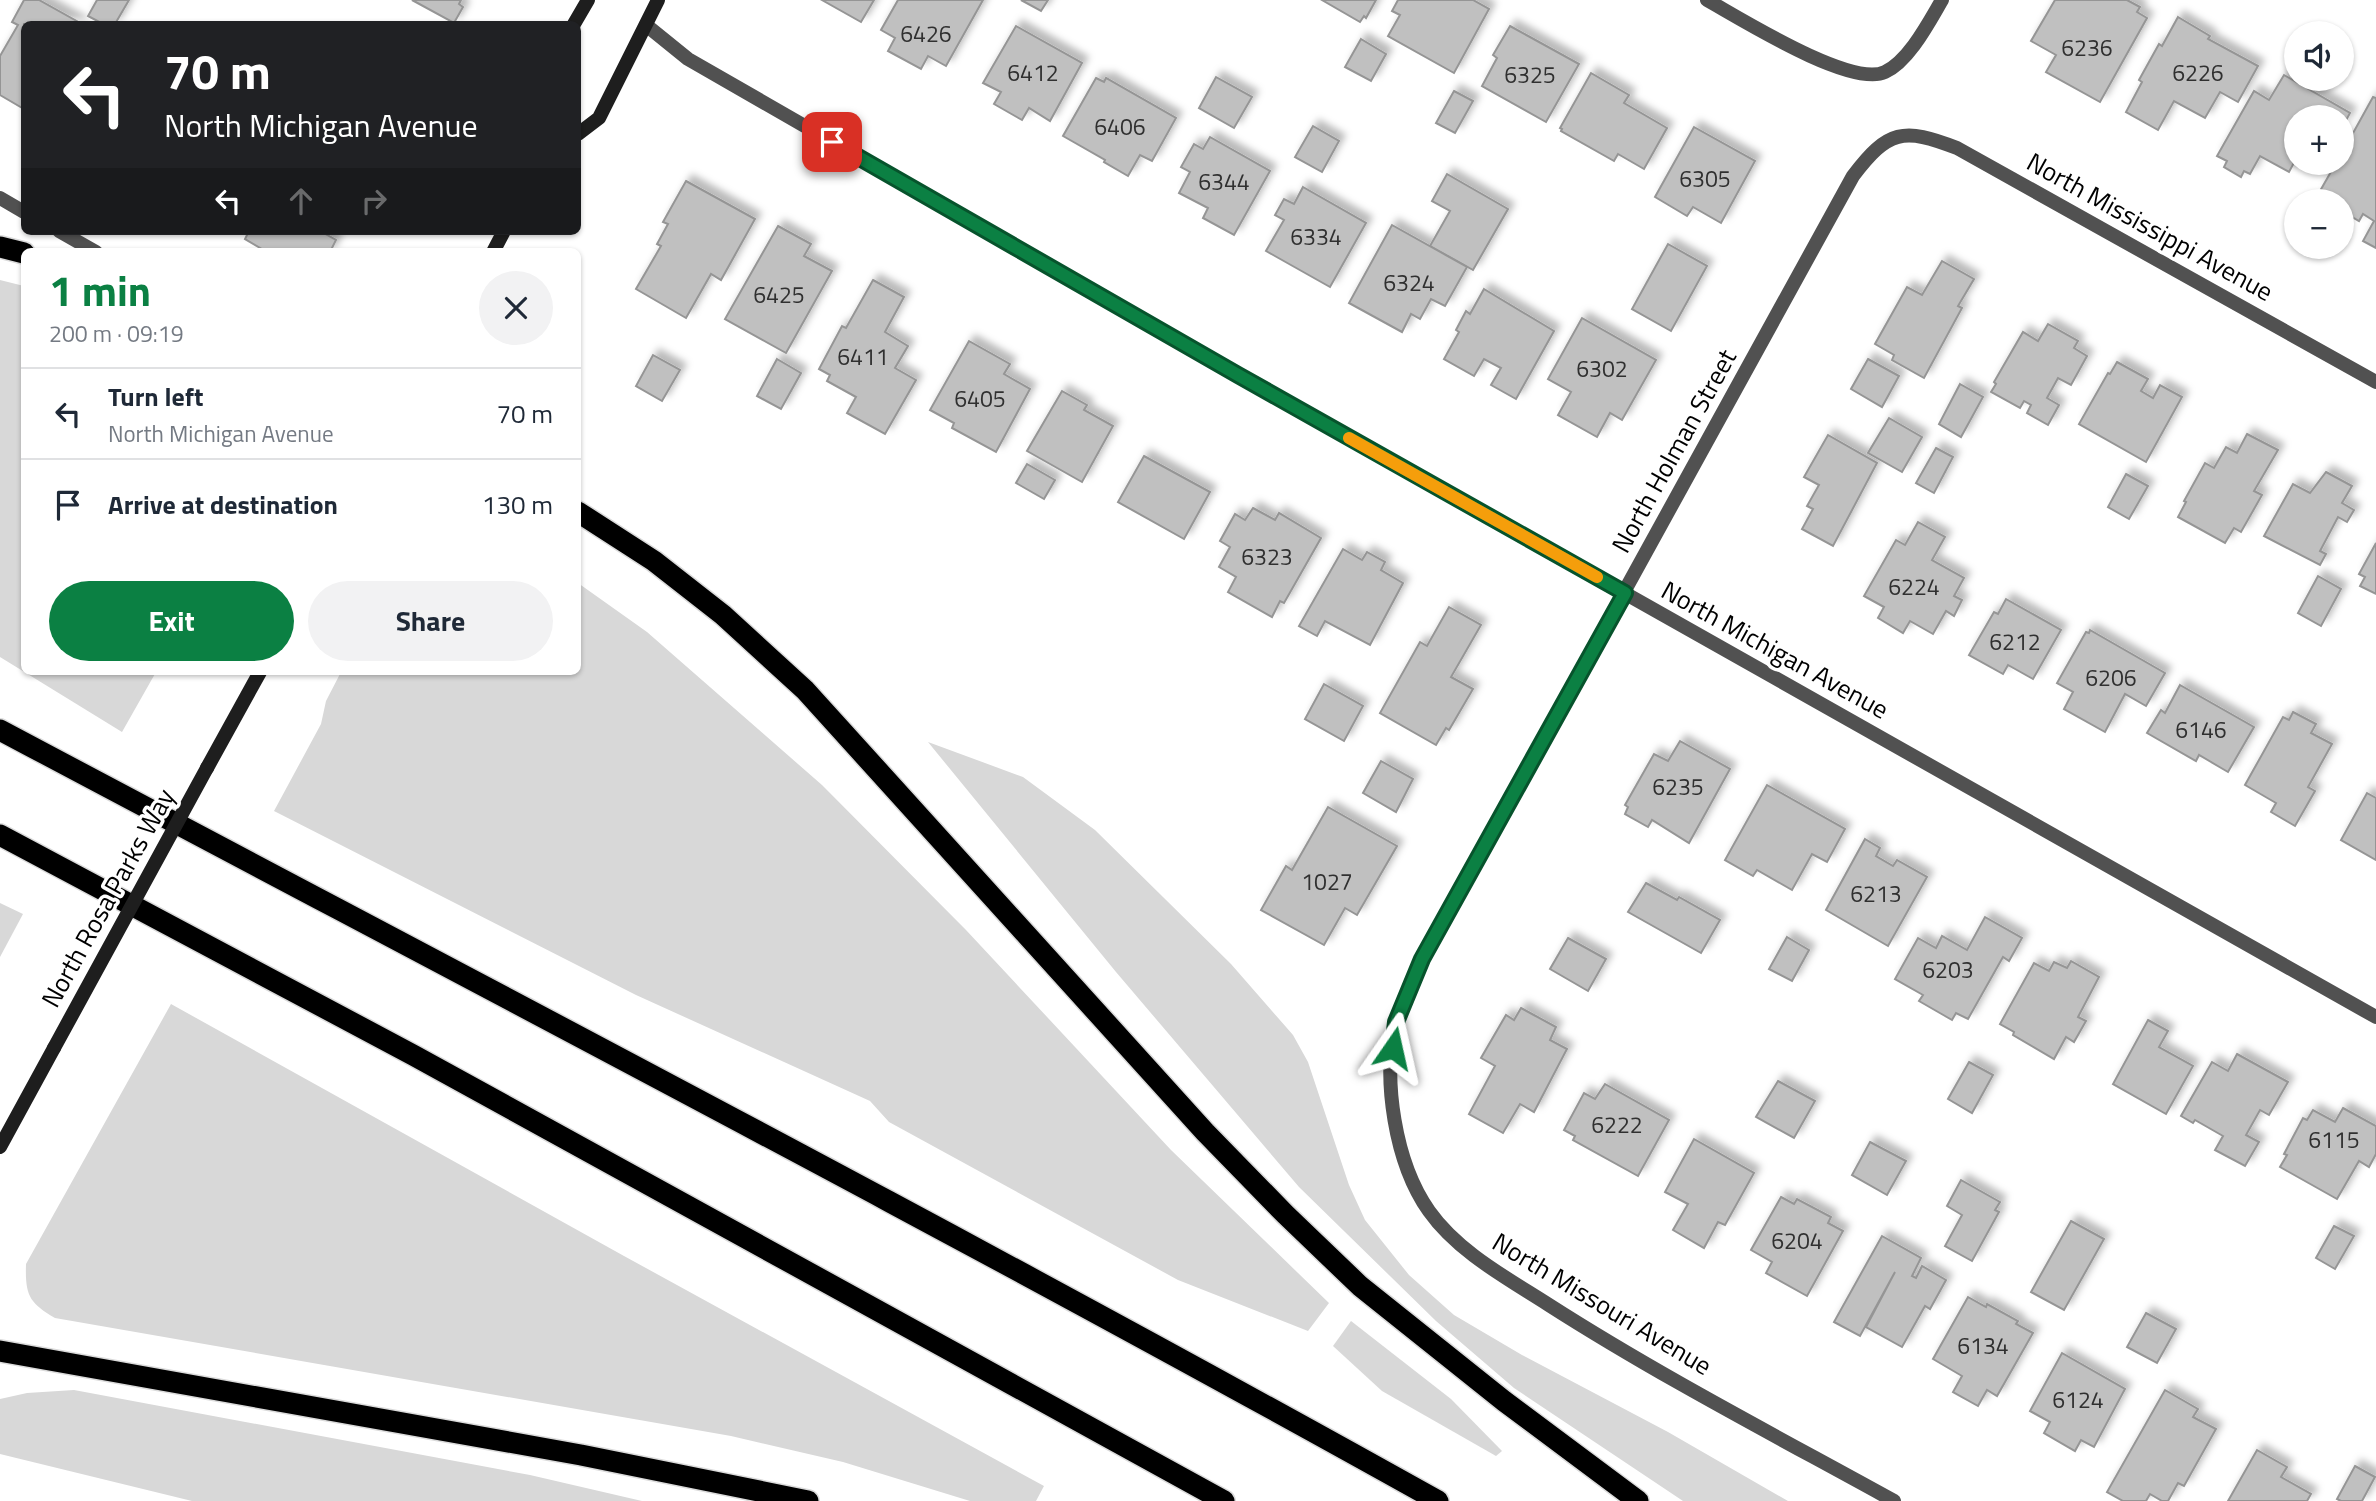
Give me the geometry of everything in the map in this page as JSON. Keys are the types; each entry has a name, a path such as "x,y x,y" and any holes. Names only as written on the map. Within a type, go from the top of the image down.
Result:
{"highway":[{"path":"0,247 21,252"},
{"path":"581,514 674,576 723,615 805,690 1205,1132 1360,1286 1504,1401 1638,1501"},
{"path":"0,730 905,1210 1438,1501"},
{"path":"0,835 413,1055 1224,1501"},
{"path":"0,1351 581,1455 808,1501"}],"main road":[{"path":"576,21 588,0"},
{"path":"581,132 599,118 658,0"},
{"name":"North Rosa Parks Way","path":"0,1147 258,675"}],"street":[{"path":"1707,0 1839,68 1877,75 1887,71 1906,53 1942,0"},
{"name":"North Michigan Avenue","path":"646,25 688,59 1238,375 2376,1017"},
{"name":"North Mississippi Avenue","path":"1893,138 1903,135 1926,137 1980,159 2376,382"},
{"name":"North Holman Street","path":"1396,1022 1422,959 1853,176 1876,148 1893,138"},
{"path":"0,198 21,210"},
{"path":"65,235 89,248"},
{"name":"North Missouri Avenue","path":"1396,1022 1390,1073 1394,1116 1407,1169 1429,1211 1463,1247 1504,1277 1601,1338 1894,1501"}],"shaded area":[{"path":"0,280 21,285 21,670 0,657"},
{"path":"581,585 647,632 822,785 966,930 1171,1150 1329,1303 1308,1331 1178,1280 889,1122 870,1101 636,995 274,811 321,724 326,701 339,675 581,675"},
{"path":"29,675 154,675 122,732"},
{"path":"928,742 1023,777 1095,830 1231,964 1293,1035 1308,1062 1349,1185 1365,1220 1409,1275 1454,1315 1788,1501 1683,1501 1514,1388 1436,1321 1299,1187 1116,972"},
{"path":"0,903 23,914 0,957"},
{"path":"171,1004 1044,1486 1036,1501 970,1501 843,1462 731,1436 55,1318 39,1308 30,1297 26,1283 26,1264"},
{"path":"1351,1321 1451,1399 1502,1451 1496,1456 1382,1391 1333,1346"},
{"path":"74,1390 530,1475 642,1501 192,1501 0,1454 0,1399 27,1393"}],"building":[{"path":"24,0 39,0 77,21 21,21 21,107 0,95 0,56 18,25 12,22"},
{"path":"97,0 129,0 117,21 97,21 88,16"},
{"path":"412,0 461,0 459,4 463,7 455,21"},
{"path":"822,0 874,0 861,22"},
{"path":"898,0 983,0 946,66 928,56 921,69 888,51 895,38 881,30"},
{"path":"1021,0 1048,0 1041,11"},
{"path":"1322,0 1376,0 1366,18 1364,16 1360,22"},
{"path":"1398,0 1473,0 1489,9 1454,73 1388,36 1400,15 1392,11"},
{"path":"2055,0 2127,0 2140,7 2137,12 2147,18 2100,102 2046,72 2056,55 2031,41"},
{"path":"2178,17 2210,36 2208,39 2258,66 2238,102 2220,92 2205,118 2174,101 2158,130 2126,112 2142,82 2139,80"},
{"path":"1016,26 1082,63 1050,121 1029,108 1022,120 994,104 1001,92 983,83"},
{"path":"1510,26 1579,64 1546,122 1482,86 1497,58 1493,55"},
{"path":"1361,39 1386,54 1371,81 1345,67"},
{"path":"1591,73 1629,95 1624,103 1667,128 1644,169 1618,154 1614,161 1561,131 1560,128"},
{"path":"2284,75 2284,91 2312,91 2336,105 2284,105 2284,169 2260,156 2250,174 2244,171 2241,177 2224,167 2227,161 2217,156 2254,91 2269,100"},
{"path":"1216,77 1252,97 1234,128 1199,108"},
{"path":"1096,78 1104,82 1106,78 1176,118 1152,161 1140,155 1128,176 1063,136"},
{"path":"1454,91 1473,101 1455,133 1436,123"},
{"path":"2373,97 2376,98 2376,248 2363,241 2374,221 2363,214 2359,221 2354,218 2354,189 2321,189 2329,175 2354,175 2354,131"},
{"path":"1313,126 1339,141 1322,172 1295,157"},
{"path":"1694,127 1755,161 1721,223 1693,207 1687,216 1655,197"},
{"path":"1210,137 1270,171 1234,235 1203,218 1208,208 1179,193 1190,172 1181,167 1194,144 1203,149"},
{"path":"1447,174 1508,209 1473,270 1430,246 1450,211 1432,201"},
{"path":"686,181 755,219 721,280 711,274 686,318 636,289 661,246 657,244 668,224 663,222"},
{"path":"1303,187 1366,223 1330,287 1266,251 1284,220 1275,215 1284,199 1294,204"},
{"path":"1392,225 1467,267 1445,306 1431,299 1420,319 1411,314 1402,332 1349,303"},
{"path":"778,226 811,244 804,256 832,271 786,353 725,319"},
{"path":"247,235 327,235 336,240 332,248 260,248 245,239"},
{"path":"1668,244 1707,266 1671,331 1632,309"},
{"path":"1942,261 1974,279 1958,306 1962,308 1924,378 1892,360 1894,355 1875,344 1907,287 1922,295"},
{"path":"873,280 904,297 885,332 908,346 895,368 916,380 885,434 847,413 856,397 827,381 830,375 819,369 842,326 846,328"},
{"path":"1484,289 1554,331 1516,399 1491,385 1501,368 1484,359 1474,376 1444,359 1459,332 1456,330 1466,311 1470,314"},
{"path":"1582,318 1656,360 1622,420 1610,413 1597,437 1558,415 1571,392 1548,379"},
{"path":"2048,324 2078,341 2074,348 2087,356 2071,385 2058,378 2047,398 2059,405 2048,425 2027,413 2031,405 2024,401 2020,408 1991,392 2023,332 2038,341"},
{"path":"969,341 1010,364 1004,374 1030,389 996,452 952,428 954,423 930,410"},
{"path":"653,355 680,370 662,401 636,386"},
{"path":"777,359 801,373 781,409 757,396"},
{"path":"1868,359 1899,376 1882,407 1851,389"},
{"path":"2117,362 2148,379 2141,391 2153,398 2160,385 2182,397 2146,462 2079,424"},
{"path":"1960,384 1983,397 1961,437 1939,424"},
{"path":"1062,391 1087,405 1084,410 1113,426 1082,482 1027,451"},
{"path":"1889,418 1922,437 1902,472 1868,453"},
{"path":"2247,434 2278,450 2254,491 2262,495 2241,532 2234,528 2225,543 2178,517 2205,463 2214,468 2226,447 2237,453"},
{"path":"1828,435 1877,463 1833,546 1802,529 1813,509 1807,506 1819,485 1804,477"},
{"path":"1936,448 1953,457 1934,493 1916,483"},
{"path":"1144,456 1210,492 1184,539 1118,502"},
{"path":"1027,464 1055,480 1044,499 1016,483"},
{"path":"2326,472 2352,486 2342,503 2354,510 2347,522 2338,517 2320,551 2326,554 2320,565 2264,536 2293,484 2310,493"},
{"path":"2126,474 2148,486 2129,519 2108,507"},
{"path":"1253,508 1275,520 1279,513 1321,538 1284,603 1280,601 1272,617 1228,592 1236,577 1219,567 1230,547 1220,541 1235,514 1245,520"},
{"path":"1918,522 1945,537 1932,560 1964,578 1954,596 1962,600 1954,616 1946,611 1933,634 1910,621 1903,633 1878,618 1884,607 1864,596 1896,540 1905,545"},
{"path":"2376,543 2376,594 2360,586 2365,577 2359,574"},
{"path":"1343,549 1362,560 1367,552 1385,562 1381,570 1403,583 1370,645 1325,621 1317,636 1299,626"},
{"path":"2318,576 2341,589 2321,626 2298,613"},
{"path":"2006,599 2061,630 2033,679 2008,665 2003,674 1969,655 1994,612 1998,614"},
{"path":"1449,607 1481,625 1451,677 1473,689 1449,730 1446,728 1436,745 1380,713 1420,642 1427,646"},
{"path":"2090,630 2165,673 2146,706 2125,694 2105,732 2064,709 2073,692 2057,683 2086,632 2089,633"},
{"path":"1324,684 1363,706 1344,741 1305,719"},
{"path":"2180,685 2254,727 2228,772 2199,755 2196,761 2147,733 2161,710 2165,713"},
{"path":"2293,712 2316,724 2311,733 2332,744 2308,787 2315,791 2295,826 2271,812 2276,803 2245,785 2283,717 2289,720"},
{"path":"1680,741 1730,769 1689,843 1652,820 1648,827 1625,814 1628,807 1625,805 1654,754 1668,761"},
{"path":"1381,761 1413,779 1396,812 1363,793"},
{"path":"1767,785 1845,829 1827,862 1812,854 1792,890 1757,870 1753,876 1725,860"},
{"path":"2367,793 2376,798 2376,860 2341,840"},
{"path":"1328,807 1397,846 1357,915 1345,908 1324,945 1261,910 1286,866 1292,870"},
{"path":"1865,839 1880,848 1876,856 1893,866 1897,860 1927,877 1888,946 1826,910"},
{"path":"1646,883 1677,900 1679,897 1720,920 1701,953 1628,912"},
{"path":"1985,917 2022,938 2009,961 2003,957 1968,1019 1956,1013 1952,1020 1919,1001 1923,995 1895,979 1918,938 1936,948 1942,936 1967,950"},
{"path":"1787,937 1809,950 1792,981 1769,969"},
{"path":"1568,938 1606,959 1588,991 1550,969"},
{"path":"2071,961 2099,977 2078,1017 2086,1021 2074,1042 2066,1037 2054,1059 2013,1035 2014,1032 2000,1024 2034,963 2049,971 2054,962 2067,968"},
{"path":"1521,1008 1556,1027 1550,1040 1567,1049 1534,1112 1520,1104 1503,1133 1469,1114 1495,1066 1481,1058 1506,1015 1514,1020"},
{"path":"2148,1020 2168,1031 2159,1047 2193,1066 2166,1114 2113,1084"},
{"path":"2237,1054 2288,1082 2269,1115 2260,1110 2246,1135 2259,1142 2245,1166 2215,1150 2223,1136 2195,1120 2193,1123 2181,1116 2212,1062 2228,1071"},
{"path":"1969,1062 1993,1075 1972,1113 1948,1099"},
{"path":"1778,1081 1815,1101 1794,1138 1756,1117"},
{"path":"1605,1084 1669,1120 1638,1176 1573,1140 1575,1136 1564,1130 1584,1093 1595,1099"},
{"path":"2343,1108 2376,1126 2376,1154 2369,1167 2359,1161 2337,1199 2280,1167 2303,1118 2307,1120 2313,1110 2335,1122"},
{"path":"1694,1139 1754,1173 1725,1225 1718,1222 1704,1248 1673,1230 1688,1204 1665,1192"},
{"path":"1870,1142 1906,1161 1887,1195 1852,1175"},
{"path":"1961,1180 2000,1202 1995,1210 1999,1212 1972,1261 1945,1246 1962,1215 1947,1206"},
{"path":"1781,1197 1794,1204 1797,1199 1831,1217 1828,1223 1843,1231 1807,1296 1766,1273 1772,1262 1751,1250"},
{"path":"2071,1221 2104,1239 2064,1310 2031,1292"},
{"path":"2334,1226 2354,1236 2335,1269 2316,1258"},
{"path":"1882,1236 1921,1258 1912,1276 1916,1278 1922,1266 1946,1280 1930,1309 1925,1306 1902,1347 1866,1327 1895,1272 1860,1336 1834,1322"},
{"path":"1968,1297 2018,1321 2016,1324 2033,1333 1997,1396 1987,1390 1978,1406 1953,1392 1962,1376 1933,1359"},
{"path":"2146,1313 2176,1329 2157,1363 2127,1347"},
{"path":"2062,1353 2125,1389 2094,1447 2081,1440 2075,1451 2044,1433 2050,1422 2030,1411"},
{"path":"2165,1390 2198,1409 2193,1417 2216,1429 2184,1486 2178,1483 2168,1501 2162,1501 2150,1494 2146,1501 2123,1501 2107,1492"},
{"path":"2257,1450 2287,1467 2281,1477 2311,1494 2307,1501 2228,1501"},
{"path":"2355,1466 2375,1477 2362,1501 2341,1501 2337,1499"}],"slow traffic":[{"path":"1349,438 1597,577"}],"route":[{"path":"832,142 1625,593 1422,959 1396,1022 1393,1048"}]}
